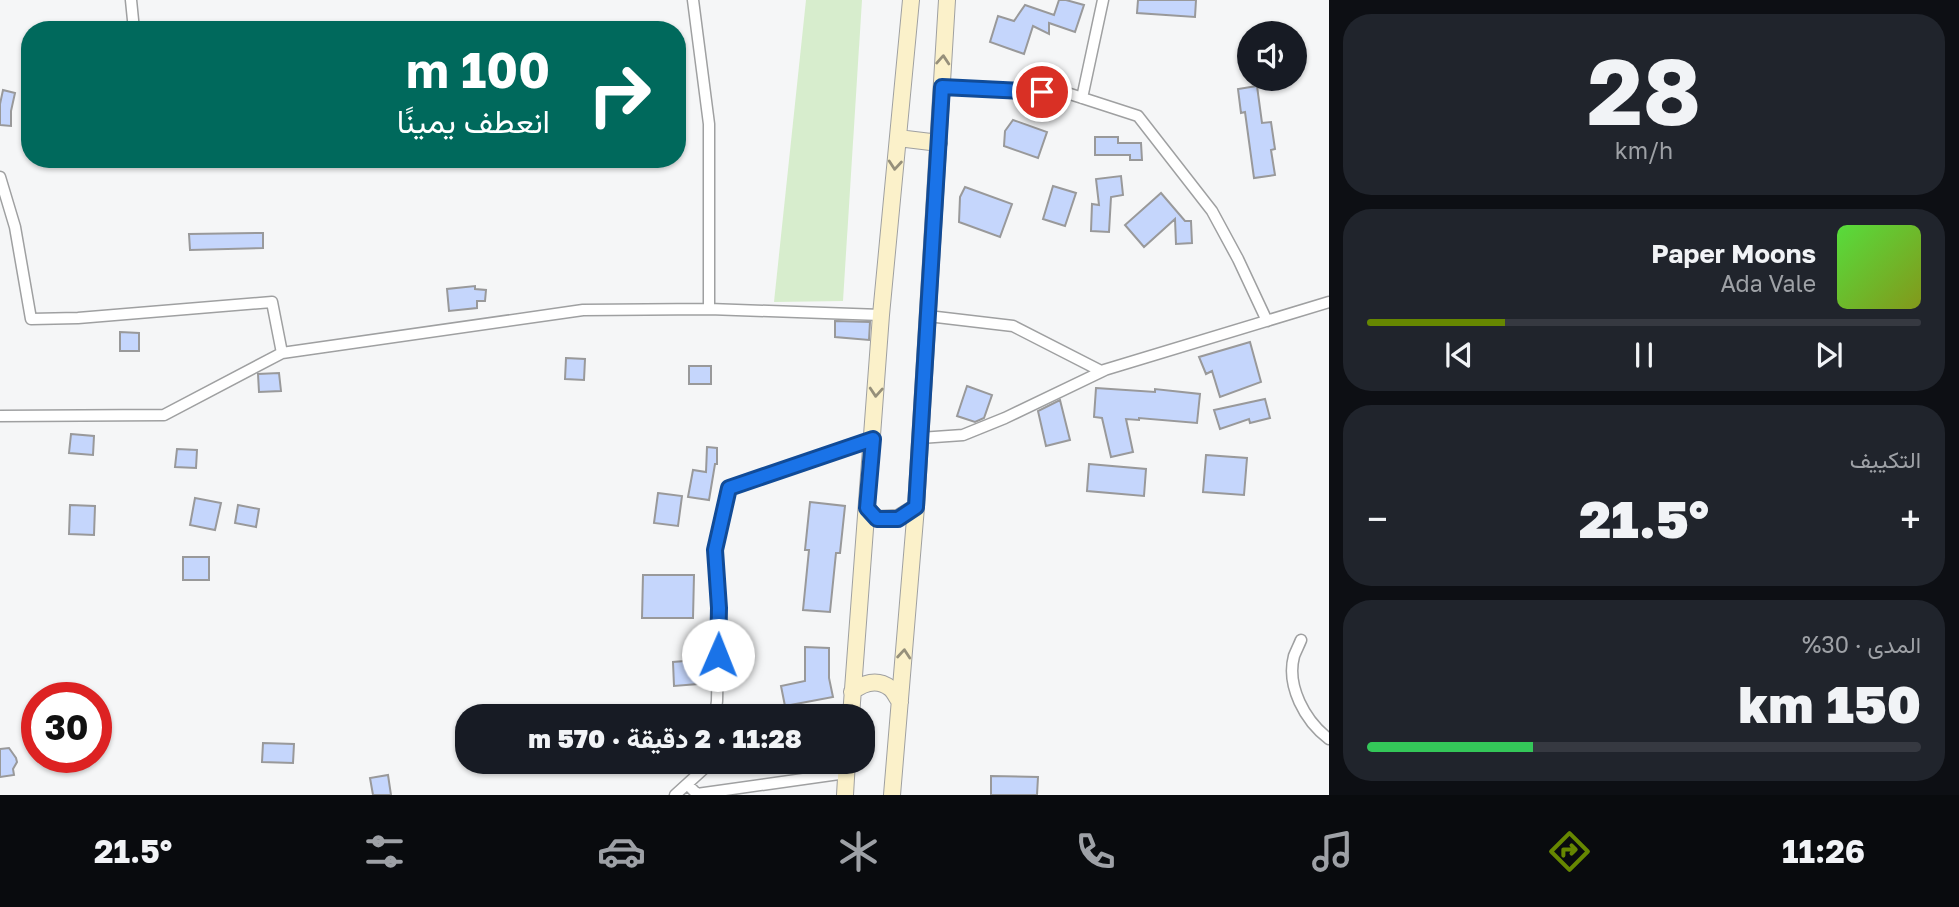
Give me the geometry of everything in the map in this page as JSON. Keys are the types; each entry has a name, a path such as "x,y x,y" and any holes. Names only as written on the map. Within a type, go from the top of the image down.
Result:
{"main road":[{"path":"851,704 881,315 911,0"},
{"path":"892,795 916,507 947,0"},
{"path":"898,138 939,143"},
{"path":"867,508 877,519 898,519 916,507"},
{"path":"852,692 861,685 872,682 890,688 900,702"},
{"path":"845,795 846,774"}],"street":[{"path":"131,0 133,21"},
{"path":"693,0 709,124 709,309"},
{"path":"1082,98 1103,0"},
{"path":"942,87 1067,93 1138,116 1212,211 1267,321"},
{"path":"0,177 15,227 31,319 78,318 272,302 282,353"},
{"path":"928,316 1013,326 1101,371 1329,302"},
{"path":"0,416 164,415 282,353 583,310 709,309 881,315"},
{"path":"920,438 963,435 1108,369"},
{"path":"717,704 719,608 715,550 729,488 873,439"},
{"path":"1301,640 1294,656 1293,679 1296,695 1311,719 1329,739"},
{"path":"675,795 698,774"},
{"path":"687,784 697,794 807,774"}],"green space":[{"path":"806,0 862,0 843,301 774,302"}],"building":[{"path":"1059,0 1084,5 1075,32 1049,23 1049,34 1033,26 1024,54 990,42 998,16 1014,21 1025,5 1054,15"},
{"path":"1138,0 1196,0 1195,17 1137,13"},
{"path":"3,90 15,93 11,126 0,125"},
{"path":"1238,91 1258,91 1262,123 1271,122 1275,149 1271,150 1275,175 1254,178 1245,112 1241,113"},
{"path":"1013,120 1047,132 1038,158 1004,146 1005,131"},
{"path":"1095,137 1118,137 1118,143 1141,143 1142,160 1130,160 1130,155 1095,155"},
{"path":"1121,176 1123,195 1111,197 1109,232 1091,231 1092,204 1099,205 1096,179"},
{"path":"1053,186 1076,193 1065,226 1043,219"},
{"path":"965,187 1012,204 1000,237 959,222 960,197"},
{"path":"1161,193 1185,221 1191,221 1192,243 1176,244 1175,219 1144,247 1125,225"},
{"path":"263,233 263,248 190,250 189,234"},
{"path":"475,286 475,289 486,290 485,301 477,301 477,308 449,311 447,289"},
{"path":"835,321 870,322 869,340 835,337"},
{"path":"120,332 139,333 139,351 120,351"},
{"path":"1250,342 1261,382 1220,397 1212,371 1206,374 1199,357"},
{"path":"566,358 585,359 584,380 565,379"},
{"path":"689,366 711,366 711,384 689,384"},
{"path":"279,373 281,391 259,392 258,374"},
{"path":"967,386 992,395 984,418 975,422 957,416"},
{"path":"1096,388 1155,392 1155,389 1200,394 1197,423 1126,419 1133,452 1111,457 1102,418 1094,417"},
{"path":"1265,399 1270,418 1250,423 1249,419 1220,429 1214,410"},
{"path":"1060,400 1070,440 1046,446 1038,411"},
{"path":"71,434 94,436 93,455 69,453"},
{"path":"707,447 717,448 717,464 709,500 688,497 693,470 706,472"},
{"path":"177,449 197,450 196,468 175,467"},
{"path":"1206,455 1247,458 1244,495 1203,492"},
{"path":"1089,464 1146,469 1144,496 1087,491"},
{"path":"658,493 682,496 678,526 654,523"},
{"path":"195,498 221,503 215,530 190,525"},
{"path":"810,502 845,506 840,553 836,553 830,612 803,610 809,550 805,550"},
{"path":"70,505 95,506 94,535 69,534"},
{"path":"238,505 259,509 256,527 235,523"},
{"path":"183,557 209,557 209,580 183,580"},
{"path":"643,575 694,575 693,618 642,618"},
{"path":"805,647 829,648 829,678 833,697 785,704 781,686 805,681"},
{"path":"697,660 698,684 674,686 673,662"},
{"path":"263,743 294,744 293,763 262,762"},
{"path":"9,748 17,762 13,769 14,775 0,777 0,749"},
{"path":"388,775 391,795 373,795 370,778"},
{"path":"991,776 1038,777 1037,795 991,795"}],"route":[{"path":"718,655 719,608 715,550 729,488 873,439 867,508 877,519 898,519 916,507 942,87 1042,92"}]}
